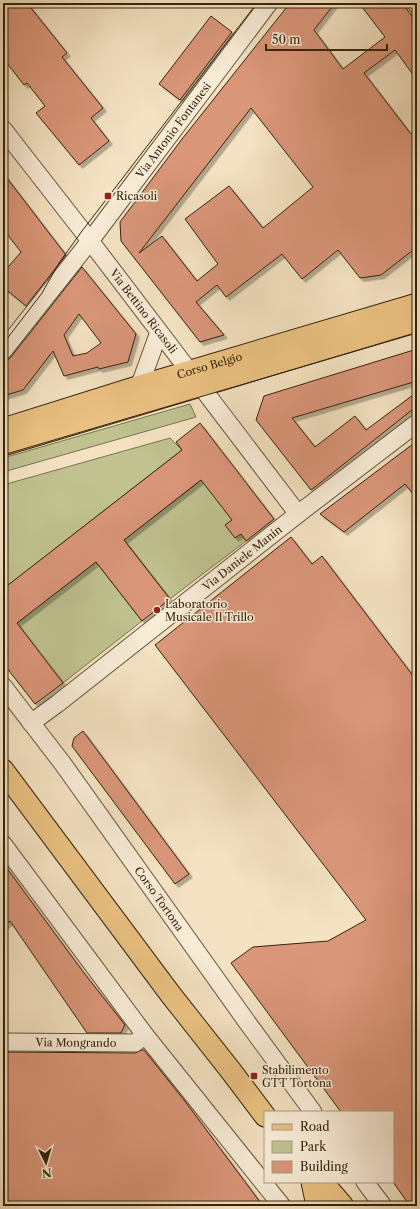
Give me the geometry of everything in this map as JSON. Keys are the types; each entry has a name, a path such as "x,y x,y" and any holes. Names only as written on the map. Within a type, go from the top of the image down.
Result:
{"main road":[{"name":"Corso Belgio","path":"3,445 417,304"},
{"name":"Corso Belgio","path":"3,429 138,387 195,379 417,321"},
{"path":"3,770 171,995 232,1071 264,1115"},
{"path":"312,1183 316,1201 319,1206"},
{"path":"317,1183 332,1192 343,1206"}],"street":[{"name":"Via Antonio Fontanesi","path":"3,351 90,241 269,3"},
{"name":"Via Bettino Ricasoli","path":"3,129 298,514"},
{"path":"138,387 159,332"},
{"name":"Via Daniele Manin","path":"31,723 417,423"},
{"name":"Corso Tortona","path":"3,686 63,764 242,1016 313,1111"},
{"path":"3,844 145,1035 282,1206"},
{"name":"Via Mongrando","path":"3,1042 135,1043 145,1035"},
{"path":"366,1183 383,1206"}],"green space":[{"path":"190,404 196,417 3,472 3,458"},
{"path":"170,438 182,450 3,589 3,485"},
{"path":"204,478 246,541 170,599 124,540"},
{"path":"96,562 142,621 63,683 13,626"}],"building":[{"path":"3,3 27,3 67,53 62,57 103,108 91,118 109,141 79,165 36,113 45,106 27,83 24,85 3,58"},
{"path":"290,3 335,3 314,30 343,69 385,37 359,3 402,3 417,23 417,80 395,50 364,73 411,134 417,129 417,247 381,275 360,278 338,250 302,279 282,254 226,297 217,285 196,302 224,335 200,342 121,241 120,222 182,139","holes":["251,108 313,187 263,228 229,186 185,219 218,264 197,281 162,236 139,253"]},
{"path":"211,16 232,32 180,100 159,84"},
{"path":"3,173 66,255 26,306 3,287 3,273 21,252 3,229"},
{"path":"82,267 136,334 128,362 99,369 98,367 64,376 53,351 23,390 3,396 3,365 11,357","holes":["79,314 101,343 87,353 73,356 64,335"]},
{"path":"417,349 417,381 292,418 315,447 355,416 366,430 417,392 417,406 311,490 256,420 264,396"},
{"path":"200,423 274,519 246,541 241,534 235,538 225,525 232,520 201,480 124,540 170,599 142,621 96,562 17,623 63,683 35,704 3,663 3,589 182,450 176,442"},
{"path":"417,441 417,499 405,484 344,532 320,514"},
{"path":"291,537 312,564 322,556 417,681 417,1206 410,1206 394,1183 394,1111 340,1111 231,963 253,947 328,941 366,920 155,645"},
{"path":"83,731 189,874 175,884 72,746 74,738"},
{"path":"3,863 84,973 125,1025 121,1033 87,1033 10,921 3,927"},
{"path":"144,1050 184,1100 263,1206 3,1206 3,1052 135,1053"}],"tram line":[{"path":"3,344 42,293 59,263 82,231 257,3"},
{"path":"3,455 417,333"}],"place":[{"name":"Ricasoli","path":"108,196"},
{"name":"Laboratorio Musicale Il Trillo","path":"157,610"},
{"name":"Stabilimento GTT Tortona","path":"254,1076"}]}
